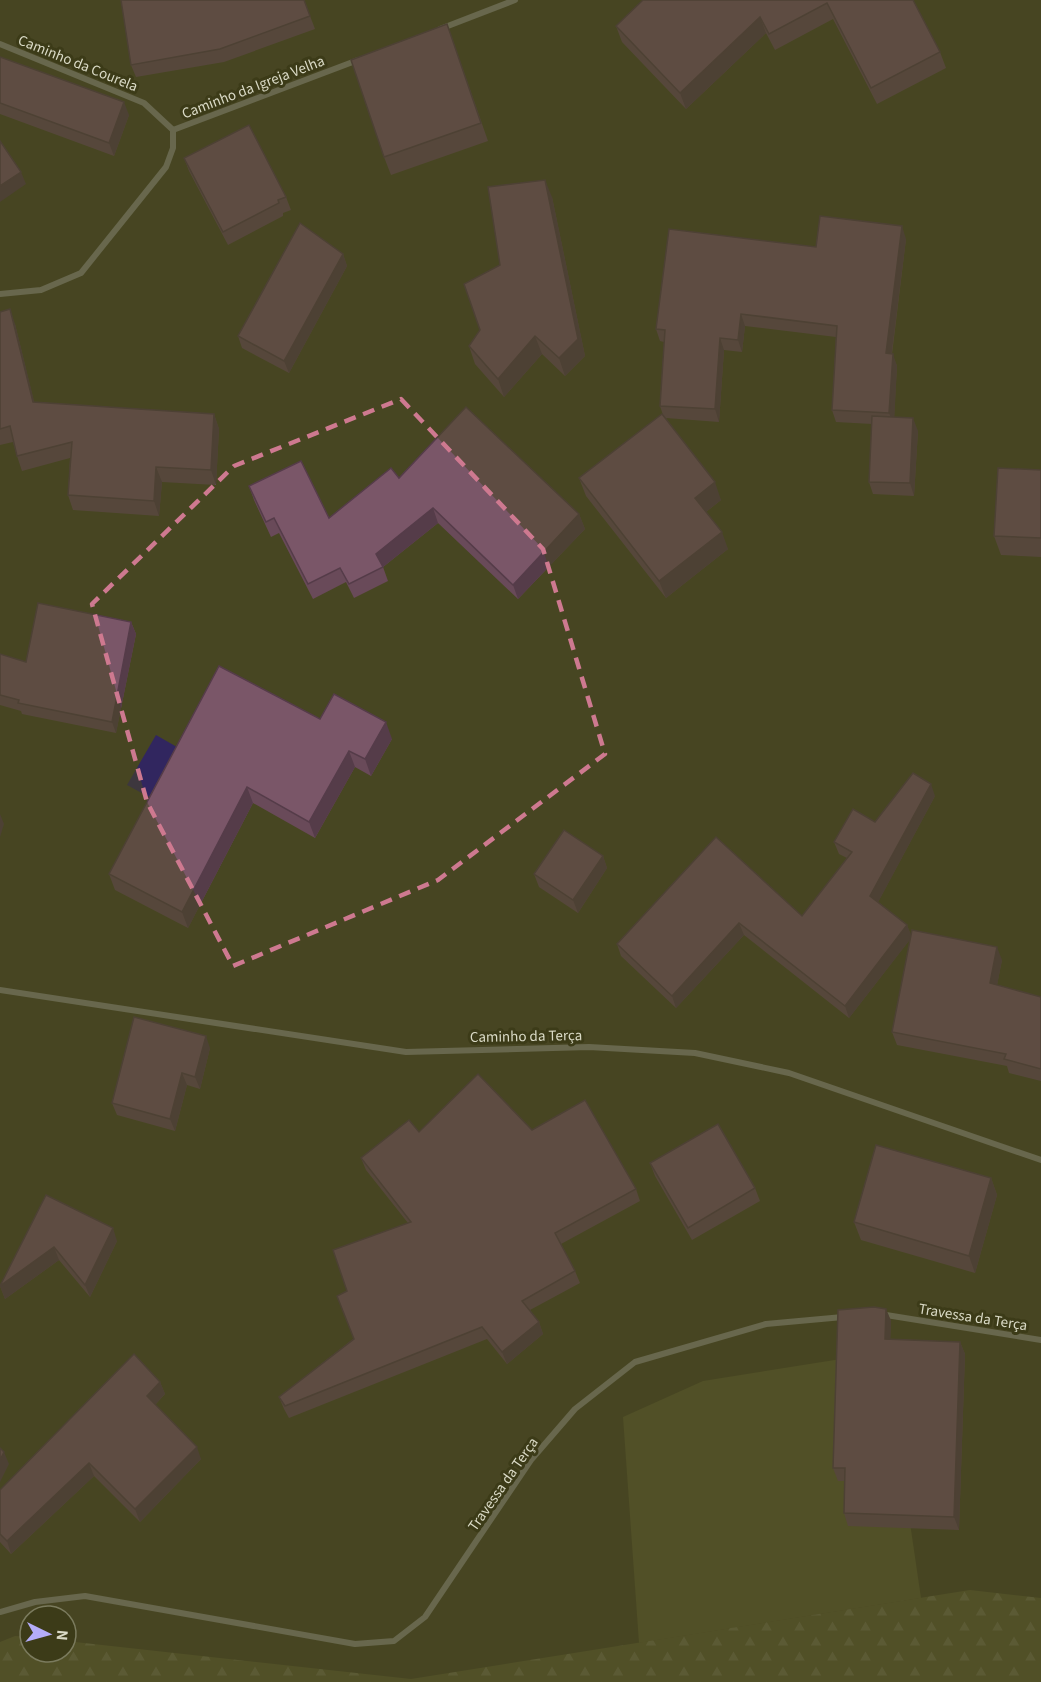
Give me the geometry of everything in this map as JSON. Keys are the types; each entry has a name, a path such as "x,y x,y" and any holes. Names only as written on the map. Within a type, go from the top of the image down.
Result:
{"street":[{"path":"427,34 516,0"},
{"name":"Caminho da Courela","path":"0,44 144,103 173,130"},
{"name":"Caminho da Igreja Velha","path":"0,294 41,290 81,273 166,167 172,147 173,130 361,59"},
{"name":"Caminho da Terça","path":"0,990 406,1052 589,1047 695,1053 789,1073 1041,1160"},
{"name":"Travessa da Terça","path":"868,1315 879,1314 1041,1340"},
{"name":"Travessa da Terça","path":"0,1612 35,1602 85,1596 355,1644 394,1641 425,1617 531,1460 568,1417 635,1362 766,1324 857,1316"}],"highlighted area":[{"path":"401,399 543,549 605,754 438,880 233,966 147,802 92,604 234,466"}],"green space":[{"path":"885,1352 921,1598 639,1643 623,1417 703,1381"},
{"path":"970,1590 1041,1598 1041,1682 0,1682 0,1642 18,1636 18,1664 78,1664 78,1642 411,1679"}],"shaded area":[{"path":"156,735 177,747 149,797 127,785"}],"building":[{"path":"121,0 304,0 310,16 220,49 131,65"},
{"path":"643,0 913,0 940,52 871,88 827,3 769,34 760,17 680,93 616,26"},
{"path":"447,24 481,123 384,157 351,60"},
{"path":"0,57 124,102 109,143 0,103"},
{"path":"249,125 286,197 278,200 279,203 223,232 184,158"},
{"path":"0,141 21,172 0,186"},
{"path":"545,180 578,339 559,358 535,336 498,379 469,346 480,330 464,284 500,265 488,187"},
{"path":"820,216 902,226 886,353 893,354 889,413 832,410 837,326 741,314 738,340 720,338 715,409 660,406 665,330 656,329 669,229 816,247"},
{"path":"300,223 343,254 284,361 238,336"},
{"path":"10,309 33,402 214,414 211,470 156,467 154,501 68,495 72,442 17,456 10,426 0,429 0,312"},
{"path":"466,407 579,514 513,585 433,508 376,554 383,567 349,584 340,568 308,584 274,518 266,522 249,486 301,461 329,518 391,468 399,478"},
{"path":"662,414 715,482 695,498 722,532 659,581 579,478"},
{"path":"872,416 913,418 910,483 869,482"},
{"path":"998,468 1041,470 1041,538 994,536"},
{"path":"38,603 131,622 112,722 18,703 19,700 0,695 0,654 26,662"},
{"path":"219,666 320,719 334,694 386,722 365,759 349,751 309,822 247,787 182,912 109,874"},
{"path":"913,773 931,784 870,896 907,925 845,1006 739,923 672,996 617,944 716,837 802,916 852,852 834,842 853,809 875,822"},
{"path":"564,830 603,856 573,900 534,874"},
{"path":"912,930 997,947 990,983 1041,997 1041,1069 1004,1059 1006,1054 892,1032"},
{"path":"134,1017 206,1036 195,1077 182,1073 170,1119 112,1103"},
{"path":"478,1074 532,1130 585,1100 636,1189 555,1233 575,1271 522,1301 539,1322 502,1352 482,1327 285,1406 279,1397 354,1339 337,1296 347,1291 333,1250 411,1222 361,1158 409,1120 419,1132"},
{"path":"718,1124 755,1188 688,1228 650,1163"},
{"path":"876,1145 991,1178 969,1256 854,1222"},
{"path":"46,1195 113,1228 85,1285 54,1247 0,1286"},
{"path":"874,1307 886,1309 885,1339 960,1342 954,1517 844,1513 845,1468 833,1468 838,1310"},
{"path":"134,1354 160,1382 147,1396 197,1447 135,1509 89,1463 7,1541 0,1534 0,1490"},
{"path":"0,1448 4,1452 0,1460"}]}
